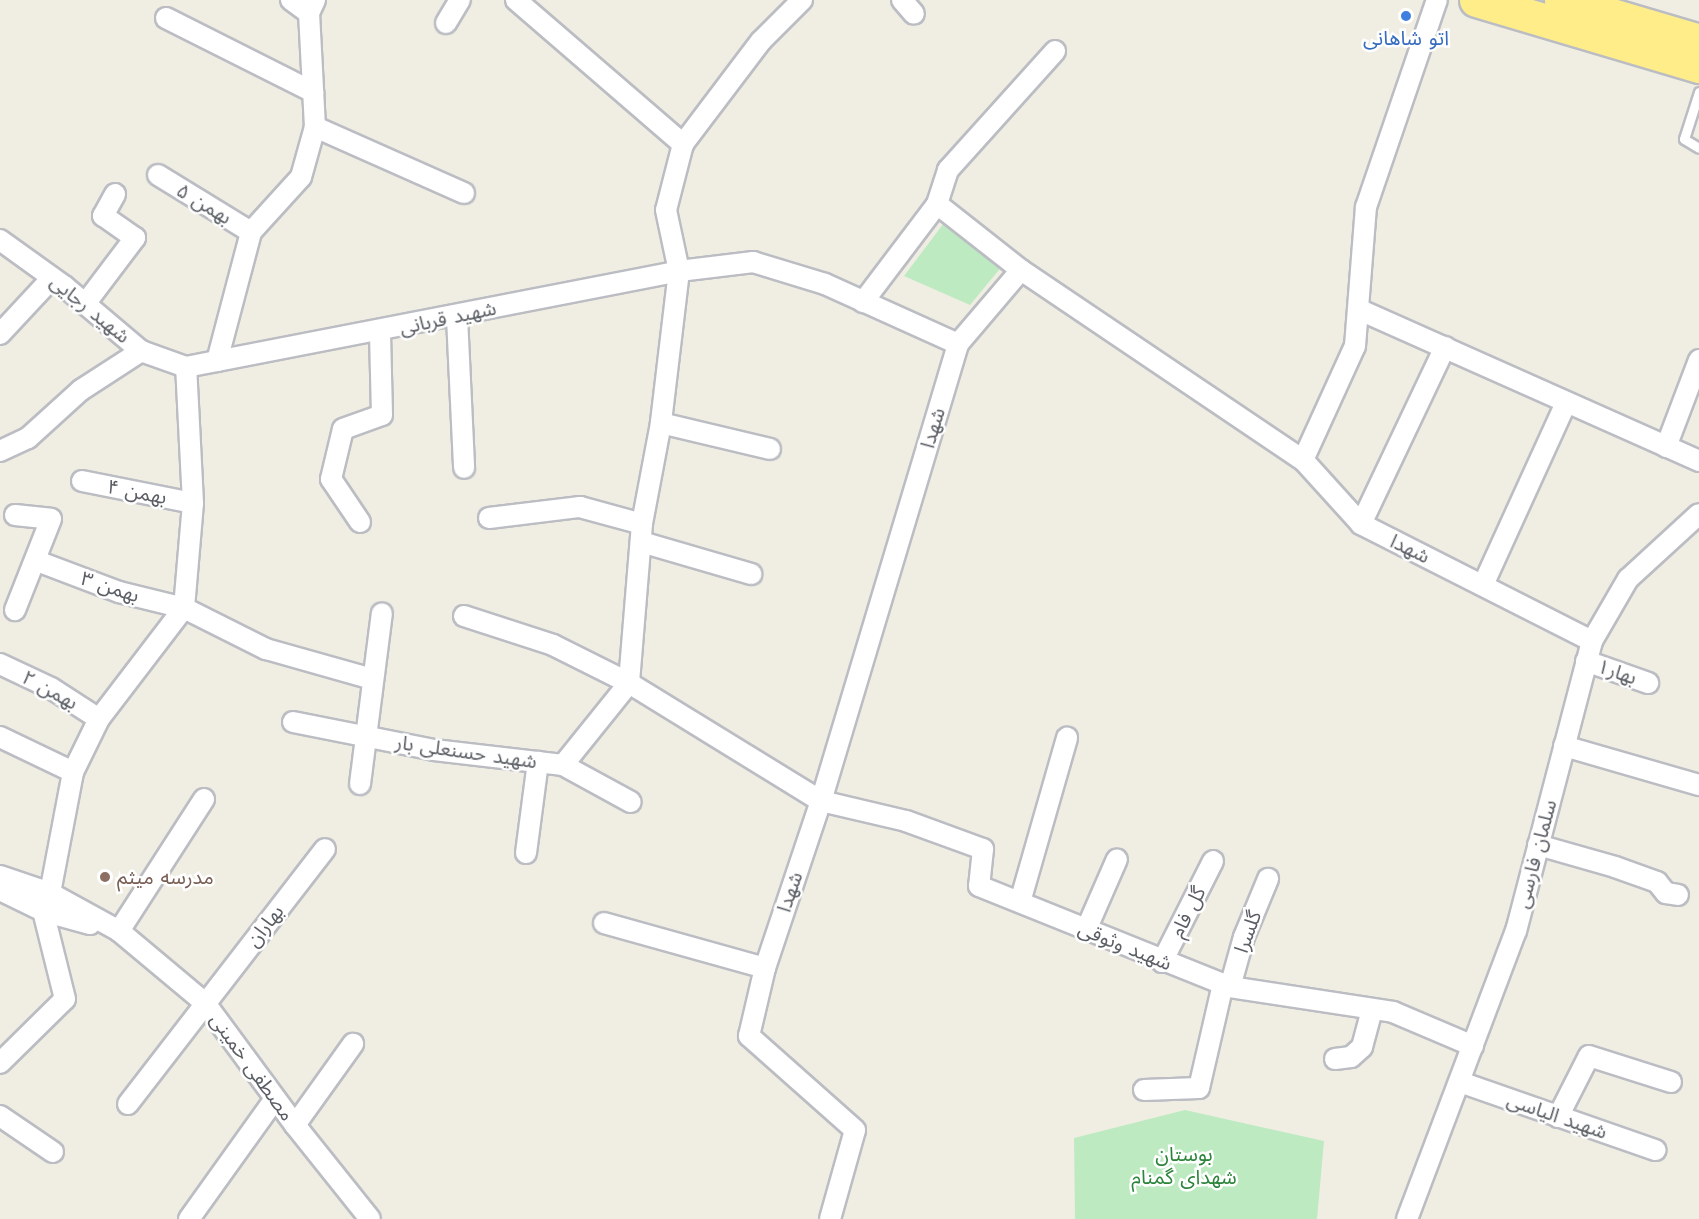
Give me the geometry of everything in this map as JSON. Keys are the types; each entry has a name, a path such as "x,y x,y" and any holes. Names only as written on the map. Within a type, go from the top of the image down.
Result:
{"highway":[{"path":"1476,0 1699,66"},
{"path":"1561,0 1699,41"}],"street":[{"path":"217,361 251,232 301,177 315,127 312,6 291,0"},
{"path":"446,23 460,0"},
{"path":"516,0 683,144"},
{"path":"563,765 629,682 642,533 661,423 679,271 666,210 683,144 761,41 802,0"},
{"path":"1303,460 1355,346 1360,310 1366,207 1437,0"},
{"path":"166,18 313,92"},
{"path":"862,302 937,204 948,170 1055,51"},
{"path":"315,127 464,193"},
{"name":"بهمن ۵","path":"158,176 251,232"},
{"path":"85,304 135,238 103,216 115,194"},
{"path":"937,204 1021,270"},
{"name":"شهید رجایی","path":"0,240 52,278 141,351 186,368"},
{"name":"شهید قربانی","path":"186,368 380,332 679,271 753,262 825,284 958,344"},
{"name":"شهدا","path":"830,1219 855,1130 749,1036 765,968 821,801 958,344 1021,270 1303,460 1361,524 1592,641"},
{"path":"0,334 52,278"},
{"path":"1360,310 1699,461"},
{"path":"457,316 464,468"},
{"path":"360,522 331,479 343,429 382,415 380,332"},
{"path":"1361,524 1444,347"},
{"path":"0,451 28,438 81,390 141,351"},
{"path":"1666,447 1699,360"},
{"path":"0,1061 65,999 46,902 73,772 99,719 184,608 193,503 186,368"},
{"path":"1483,585 1566,403"},
{"path":"661,423 770,449"},
{"name":"بهمن ۴","path":"82,481 193,503"},
{"path":"489,518 580,507 751,574"},
{"name":"سلمان فارسی","path":"1407,1219 1515,931 1592,641 1628,579 1699,514"},
{"path":"15,516 51,519 37,561 15,610"},
{"name":"بهمن ۳","path":"37,561 119,592 184,608 266,649 372,679"},
{"path":"360,784 382,613"},
{"path":"464,616 552,645 629,682 821,801"},
{"name":"بهار۱","path":"1586,661 1648,683"},
{"name":"بهمن ۲","path":"0,663 51,688 99,719"},
{"name":"شهید حسنعلی بار","path":"294,722 434,750 563,765 631,802"},
{"path":"0,737 73,772"},
{"path":"1020,902 1066,738"},
{"path":"1564,746 1698,781"},
{"path":"526,853 538,762"},
{"path":"119,931 204,798"},
{"name":"شهید وثوقی","path":"821,801 906,821 983,849 980,886 1162,962 1226,985 1393,1012 1473,1046"},
{"path":"1538,845 1615,867 1657,882 1666,893 1678,895"},
{"name":"بهاران","path":"129,1104 325,849"},
{"path":"1086,930 1117,859"},
{"name":"گل فام","path":"1162,962 1213,861"},
{"name":"مصطفی خمینی","path":"0,876 46,902"},
{"name":"گلسرا","path":"1144,1090 1199,1088 1226,985 1268,879"},
{"name":"مصطفی خمینی","path":"0,890 46,902 119,931 206,1003 361,1215"},
{"path":"604,923 765,968"},
{"path":"1335,1059 1351,1057 1362,1047 1372,1009"},
{"path":"295,1125 353,1044"},
{"path":"1558,1117 1589,1056 1671,1082"},
{"name":"شهید الیاسی","path":"1460,1082 1655,1150"},
{"path":"189,1219 275,1099"},
{"path":"0,1116 53,1152"}],"lane":[{"path":"1699,92 1684,140 1699,148"}],"green space":[{"path":"953,211 1008,259 970,305 904,276"},
{"name":"بوستان شهدای گمنام","path":"1185,1110 1324,1141 1317,1219 1075,1219 1074,1138"}],"place":[{"name":"اتو شاهانی","path":"1406,16"},
{"name":"مدرسه میثم","path":"105,877"}]}
